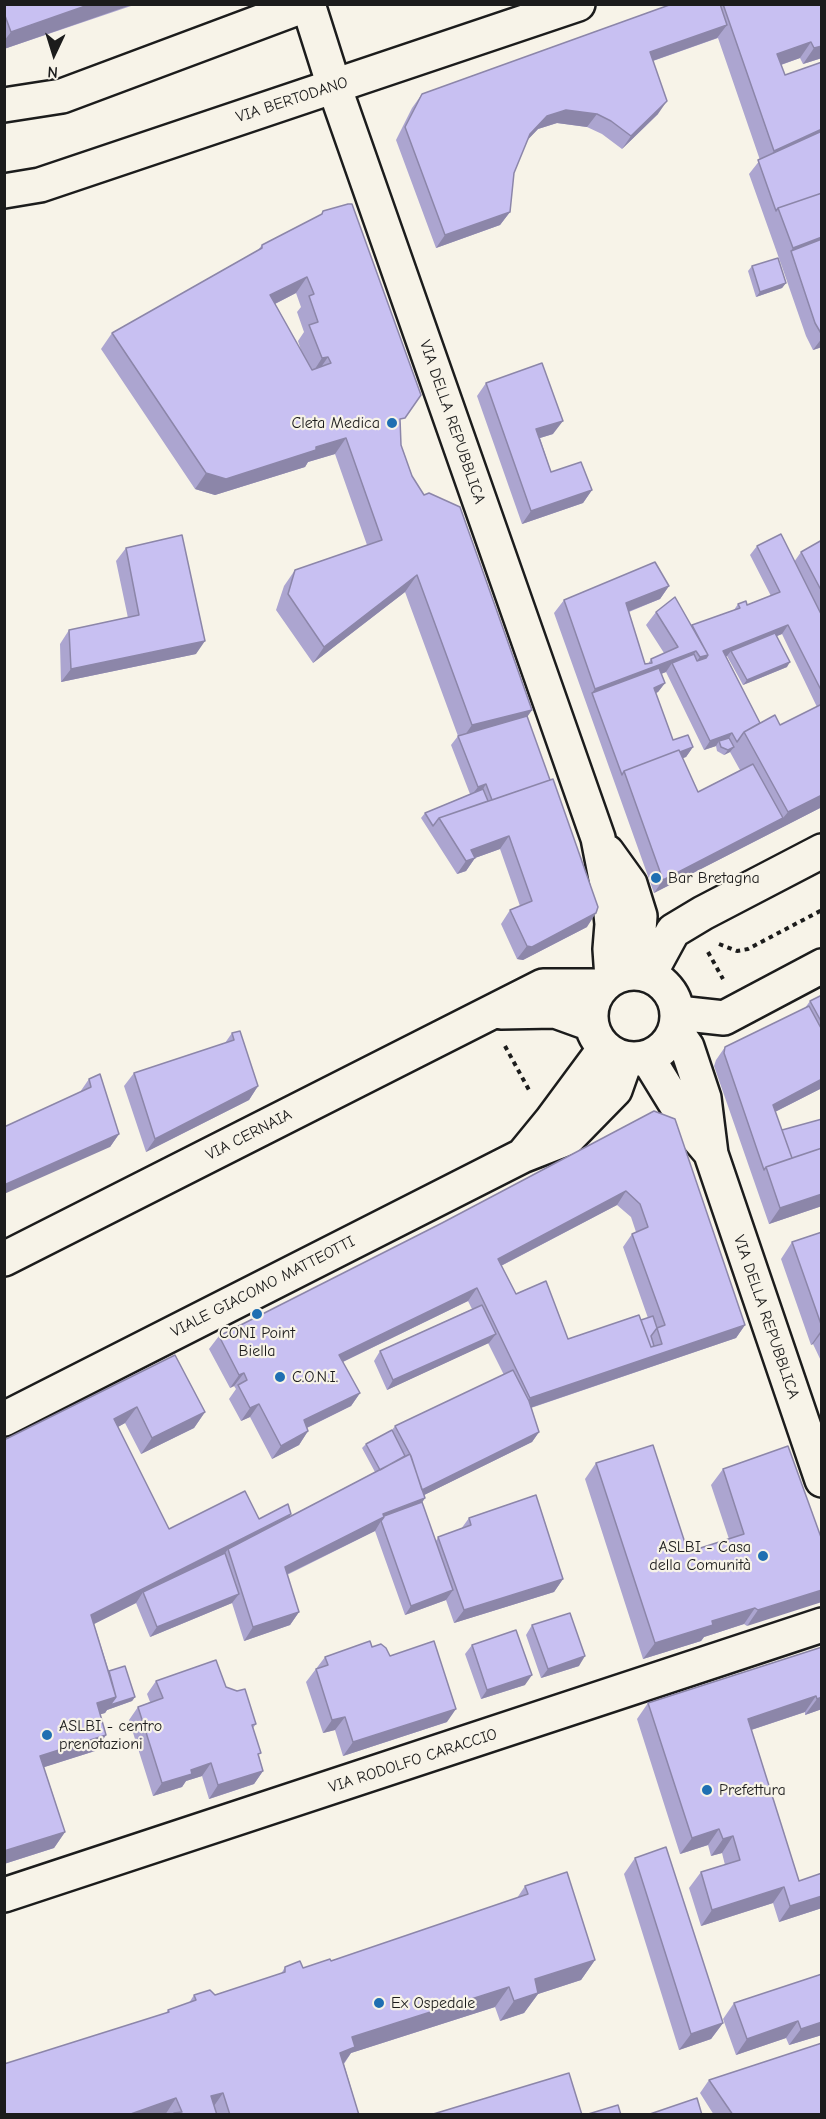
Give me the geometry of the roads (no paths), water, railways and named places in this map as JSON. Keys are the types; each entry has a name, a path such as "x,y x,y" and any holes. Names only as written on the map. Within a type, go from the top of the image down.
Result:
{"street":[{"name":"VIA BERTODANO","path":"4,191 40,185 578,4"},
{"name":"VIA DELLA REPUBBLICA","path":"308,5 334,86 598,838 630,884 640,916 625,978"},
{"path":"4,105 62,96 308,5"},
{"path":"625,978 660,980 675,1001 676,1022 669,1042 659,1052 617,1047 591,1011 594,998 625,978 673,931 822,851"},
{"path":"676,1022 724,1018 822,966"},
{"name":"VIA CERNAIA","path":"497,1024 543,986 625,978"},
{"name":"VIA CERNAIA","path":"4,1258 497,1024 555,1011 617,1047"},
{"name":"VIA DELLA REPUBBLICA","path":"676,1022 704,1098 711,1154 822,1480"},
{"name":"VIA DELLA REPUBBLICA","path":"617,1047 711,1154"},
{"name":"VIALE GIACOMO MATTEOTTI","path":"522,1156 617,1047"},
{"name":"VIALE GIACOMO MATTEOTTI","path":"4,1419 522,1156 568,1138 615,1090 617,1047"},
{"name":"VIA RODOLFO CARACCIO","path":"4,1896 822,1625"}],"place":[{"name":"Cleta Medica","path":"392,423"},
{"name":"Bar Bretagna","path":"656,878"},
{"name":"CONI Point Biella","path":"257,1314"},
{"name":"C.O.N.I.","path":"280,1377"},
{"name":"ASLBI - Casa della Comunità","path":"763,1556"},
{"name":"ASLBI - centro prenotazioni","path":"47,1735"},
{"name":"Prefettura","path":"707,1790"},
{"name":"Ex Ospedale","path":"379,2003"}]}
